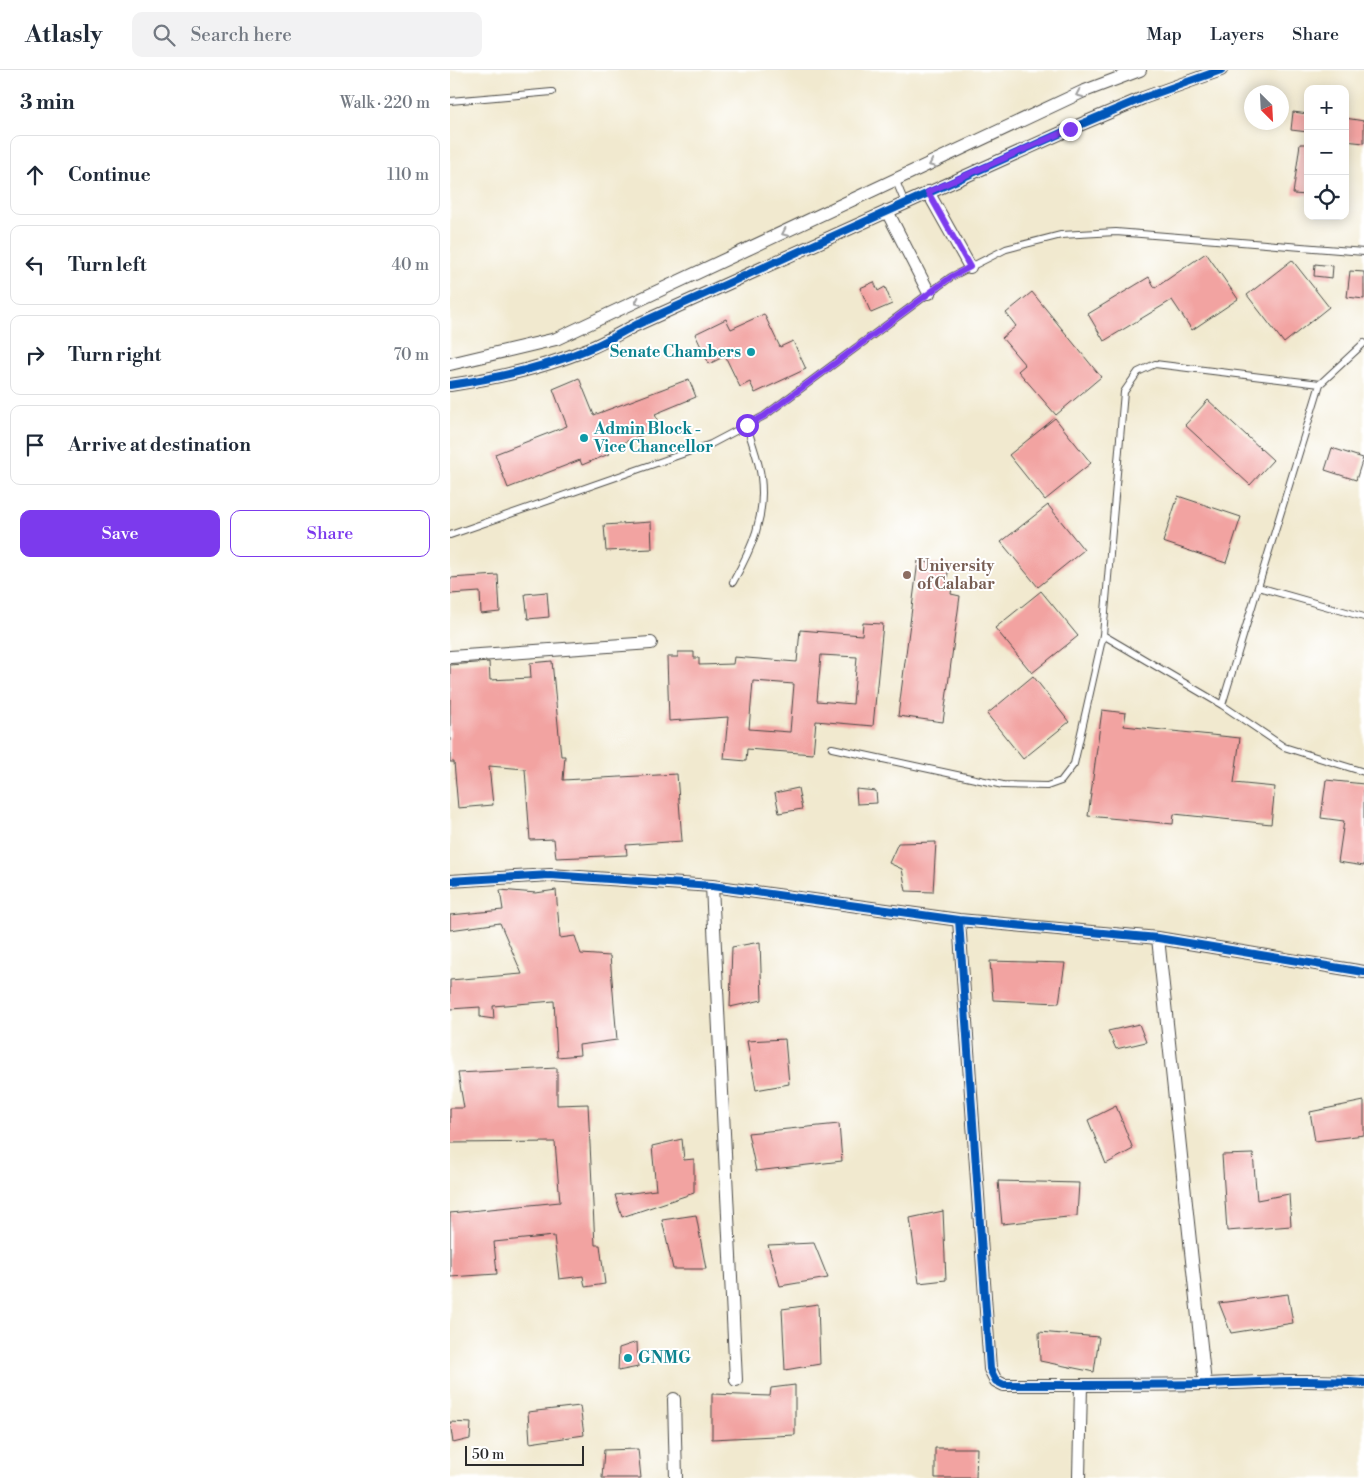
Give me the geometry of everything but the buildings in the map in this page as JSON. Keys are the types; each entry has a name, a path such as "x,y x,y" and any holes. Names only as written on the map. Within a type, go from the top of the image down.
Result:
{"street":[{"path":"450,364 556,340 1082,92 1140,70"},
{"path":"450,385 536,368 589,349 636,325 1070,129 1221,70"},
{"path":"928,192 970,267"},
{"path":"887,211 929,293"},
{"path":"450,657 651,643"},
{"path":"450,881 550,875 712,886 959,920 1158,938 1364,972"},
{"path":"712,886 736,1380"},
{"path":"959,920 990,1369 996,1381 1004,1385 1205,1384 1293,1380 1364,1383"},
{"path":"1158,938 1205,1384"},
{"path":"1079,1478 1080,1385"},
{"path":"674,1399 676,1478"}],"lane":[{"path":"450,101 552,92"},
{"path":"896,181 905,203"},
{"path":"450,535 711,444 764,416 951,277 1006,249 1061,236 1116,232 1364,252"},
{"path":"1222,705 1320,384 1364,343"},
{"path":"832,748 1004,785 1046,786 1061,781 1074,764 1103,635 1124,392 1138,372 1155,364 1320,384"},
{"path":"733,582 751,550 760,523 761,477 747,425"},
{"path":"1258,587 1364,617"},
{"path":"1103,635 1222,705 1284,747 1364,772"}],"cycle path":[{"path":"450,385 503,376 537,367 594,347 636,325 1070,129 1143,98 1221,70"},
{"path":"450,881 550,875 712,886 959,920 1158,938 1364,972"},
{"path":"959,920 990,1369 996,1381 1004,1385 1130,1385 1304,1381 1364,1383"}],"place":[{"name":"Senate Chambers","path":"751,352"},
{"name":"Admin Block - Vice Chancellor","path":"584,438"},
{"name":"University of Calabar","path":"907,575"},
{"name":"GNMG","path":"628,1358"}],"route":[{"path":"747,425 764,416 951,277 970,267 928,192 1070,129"}]}
